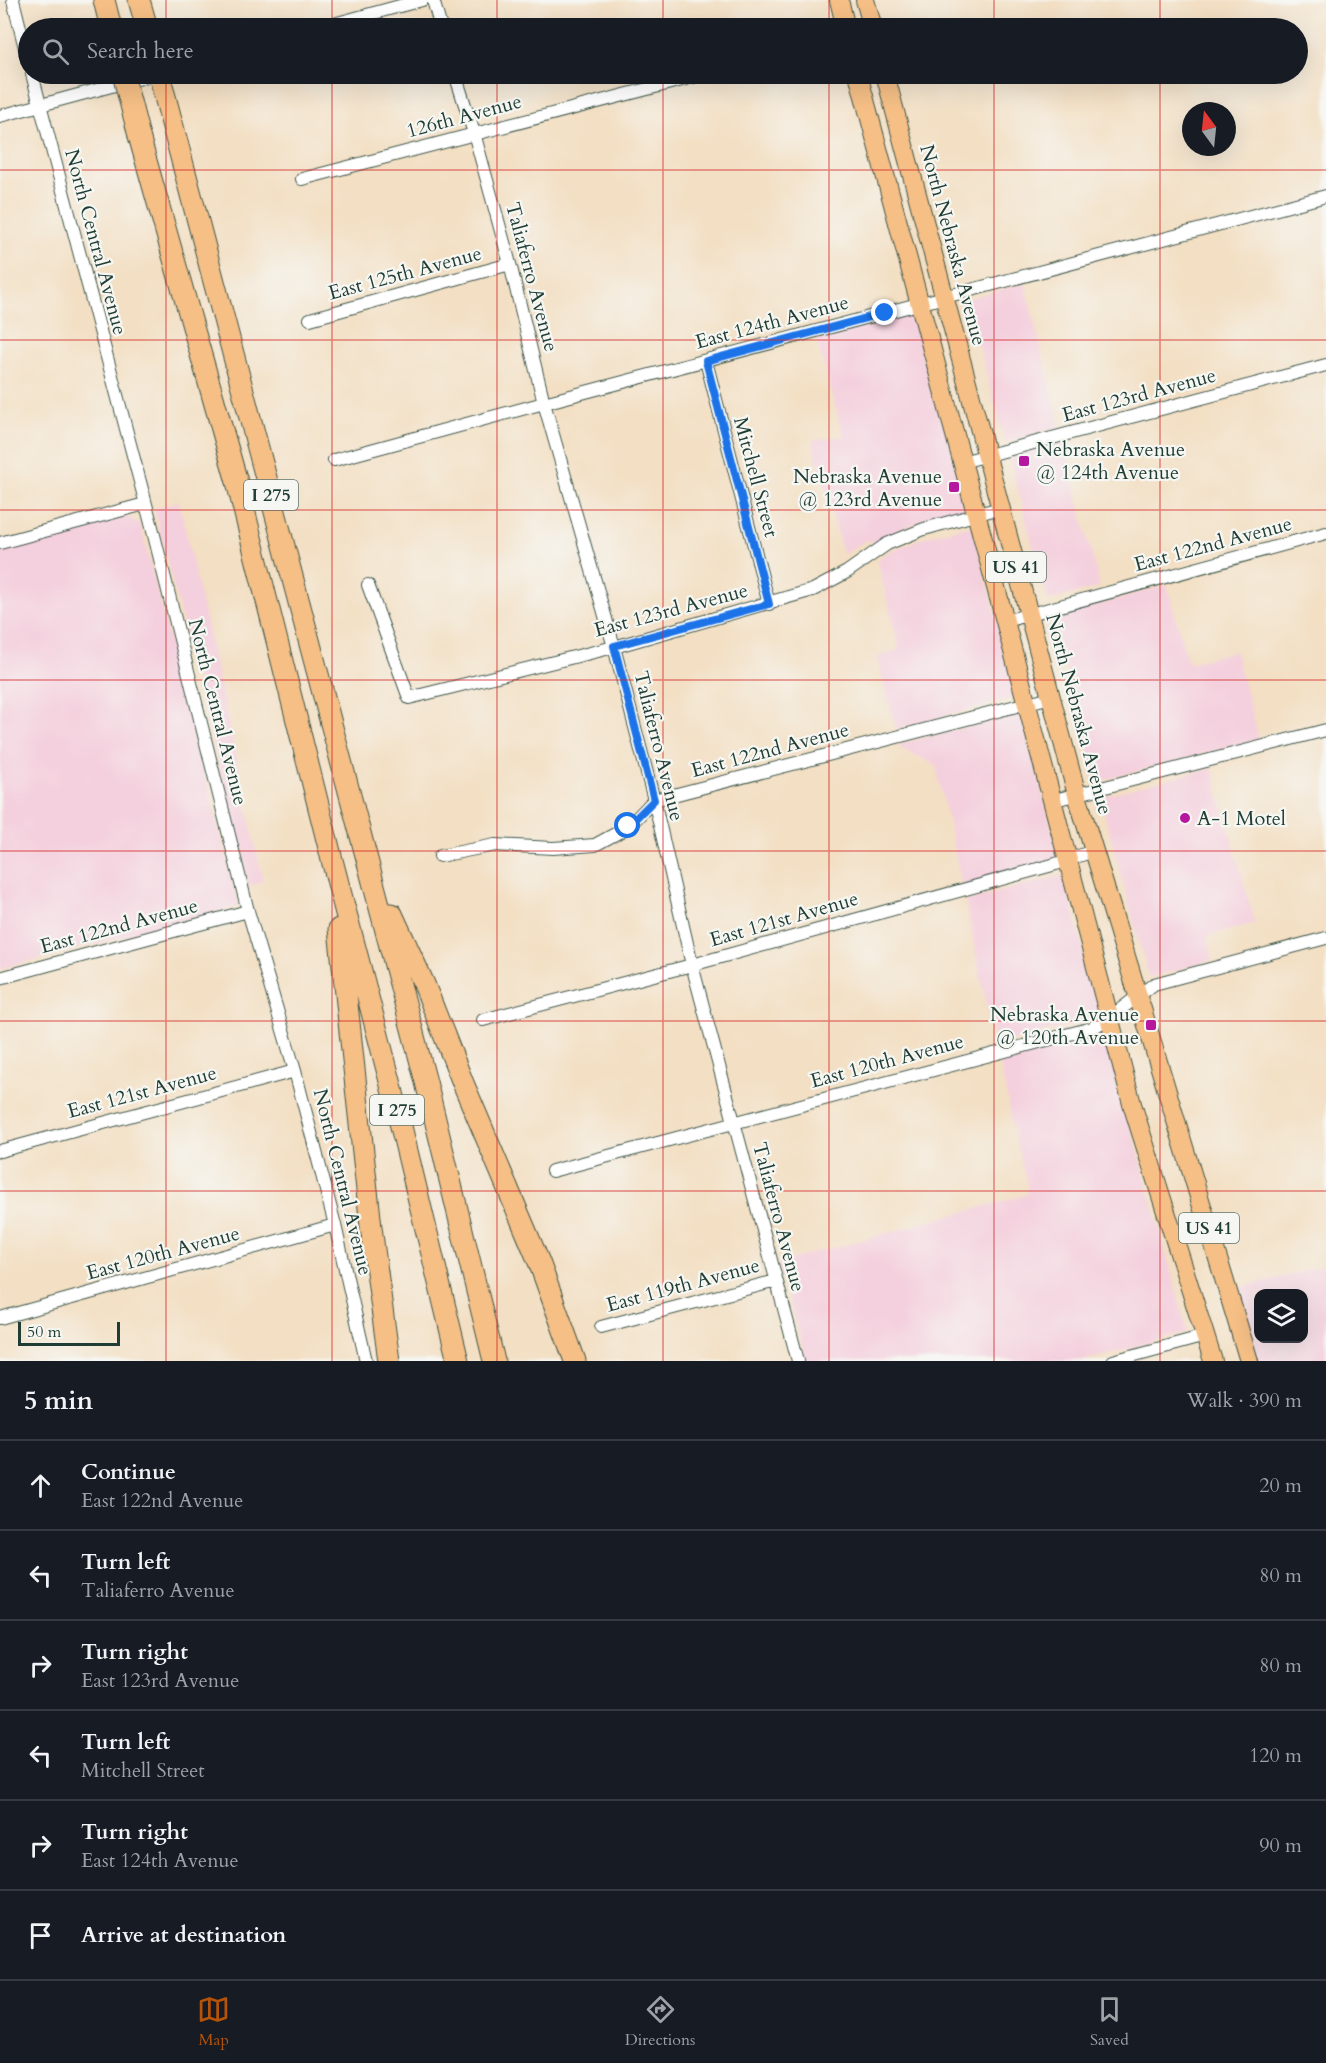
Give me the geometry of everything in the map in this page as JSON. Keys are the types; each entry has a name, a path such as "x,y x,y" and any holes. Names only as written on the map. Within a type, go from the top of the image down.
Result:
{"highway":[{"path":"104,0 108,18"},
{"path":"140,0 144,18"},
{"name":"I 275","path":"126,84 237,483 390,1081 458,1361"},
{"name":"I 275","path":"160,84 426,1082 494,1361"},
{"path":"332,860 361,1142 389,1361"},
{"path":"369,865 424,984 463,1083 539,1262 575,1361"}],"main road":[{"path":"839,0 844,18"},
{"path":"865,0 870,18"},
{"name":"US 41","path":"861,84 1132,1104 1213,1361"},
{"name":"North Nebraska Avenue","path":"888,84 1077,795 1249,1361"}],"street":[{"path":"14,0 18,18"},
{"path":"356,18 422,0"},
{"path":"433,0 438,18"},
{"name":"North Central Avenue","path":"34,84 145,504 248,912 295,1071 335,1225 366,1361"},
{"path":"0,116 120,84"},
{"name":"Taliaferro Avenue","path":"458,84 510,264 544,403 614,646 654,800 692,965 798,1361"},
{"name":"126th Avenue","path":"302,179 666,84"},
{"name":"East 124th Avenue","path":"334,460 1326,196"},
{"name":"East 125th Avenue","path":"310,319 510,264"},
{"name":"Mitchell Street","path":"706,361 769,604"},
{"name":"East 123rd Avenue","path":"962,462 1326,365"},
{"path":"0,543 145,504"},
{"name":"East 123rd Avenue","path":"368,585 409,698 769,604 821,586 847,572 887,544 924,529 1000,508"},
{"name":"East 122nd Avenue","path":"1005,621 1326,533"},
{"name":"East 122nd Avenue","path":"654,800 1051,697"},
{"path":"1051,801 1326,730"},
{"path":"440,856 495,845 553,848 595,845 628,826 654,800"},
{"name":"East 121st Avenue","path":"483,1020 692,965 1067,861 1093,851"},
{"name":"East 122nd Avenue","path":"0,978 248,912"},
{"name":"East 120th Avenue","path":"552,1172 1092,1028 1154,984 1326,938"},
{"name":"East 121st Avenue","path":"0,1151 295,1071"},
{"name":"East 120th Avenue","path":"0,1318 335,1225"},
{"name":"East 119th Avenue","path":"601,1327 776,1281"},
{"path":"1113,1361 1205,1336"}],"shaded area":[{"path":"1025,283 1060,427 1005,442 966,299"},
{"path":"915,313 968,510 922,521 873,544 866,540 843,555 812,440 844,437 816,339"},
{"path":"1064,443 1100,587 1048,601 1009,458"},
{"path":"179,501 263,881 249,886 154,509"},
{"path":"126,516 140,524 239,906 0,969 0,550"},
{"path":"972,525 1018,697 896,729 877,657 896,651 899,646 877,560 890,551 927,536"},
{"path":"1167,585 1187,660 1193,662 1235,651 1259,740 1096,782 1052,617"},
{"path":"1022,712 1060,860 962,886 936,765 900,748 899,744"},
{"path":"1212,768 1255,923 1207,936 1213,960 1149,978 1100,797"},
{"path":"1064,875 1100,1014 1089,1020 995,1045 965,901"},
{"path":"1105,1030 1188,1333 1083,1361 806,1361 778,1263 1026,1195 1028,1188 999,1060 1094,1035"},
{"path":"1326,1265 1326,1361 1255,1361 1236,1289"}],"place":[{"name":"Nebraska Avenue @ 124th Avenue","path":"1024,461"},
{"name":"Nebraska Avenue @ 123rd Avenue","path":"954,487"},
{"name":"A-1 Motel","path":"1185,818"},
{"name":"Nebraska Avenue @ 120th Avenue","path":"1151,1025"}],"route":[{"path":"628,826 654,800 614,646 769,604 706,361 885,313"}]}
